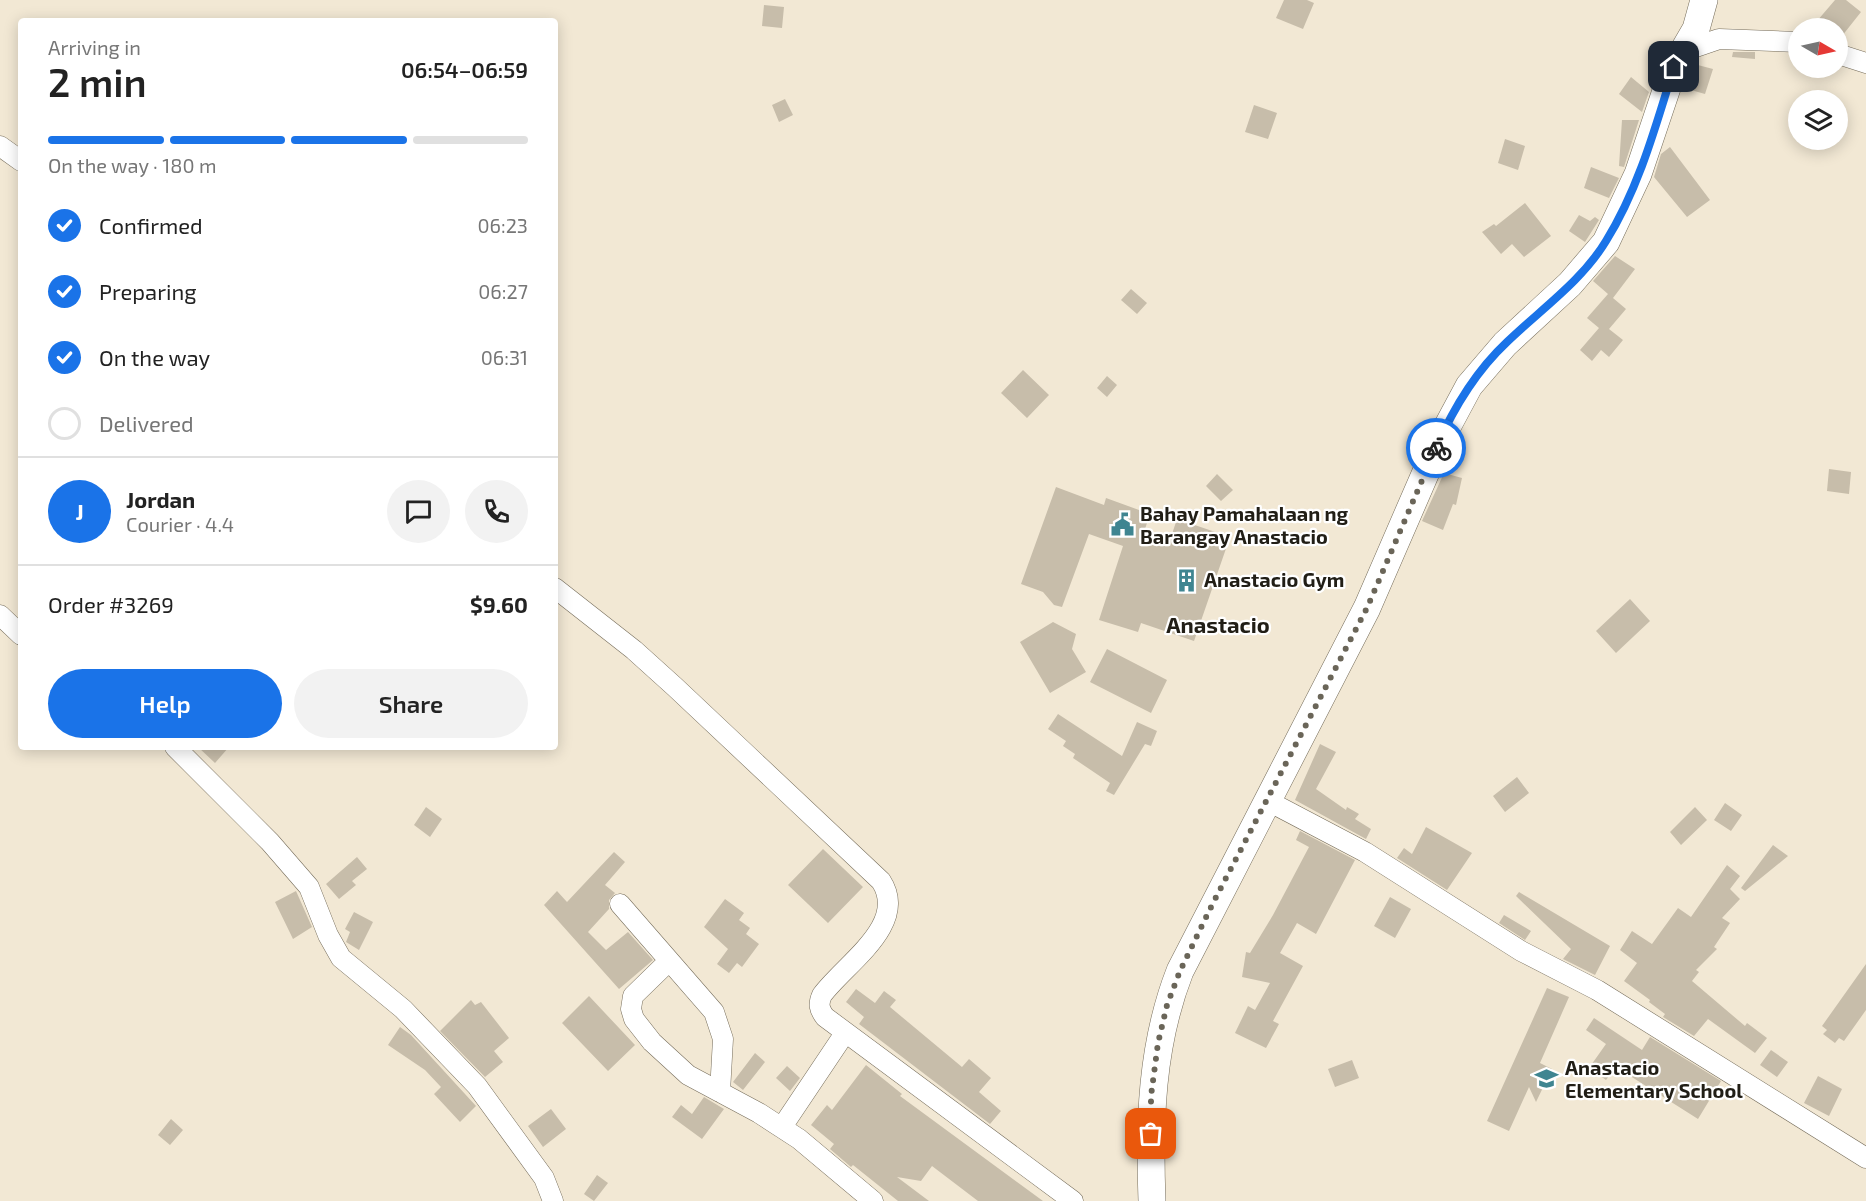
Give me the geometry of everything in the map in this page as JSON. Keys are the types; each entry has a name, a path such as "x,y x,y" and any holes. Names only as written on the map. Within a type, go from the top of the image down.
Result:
{"street":[{"path":"1152,1201 1151,1096 1158,1043 1167,1005 1213,903 1367,608 1438,442 1469,386 1505,344 1570,284 1606,242 1638,174 1681,52 1696,29 1704,0"},
{"path":"1681,52 1701,43 1719,39 1788,42"},
{"path":"1848,57 1866,63"},
{"path":"0,146 18,159"},
{"path":"558,590 634,650 684,694 881,881 890,901 888,919 830,985 819,1002 825,1017 1073,1201"},
{"path":"0,615 18,632"},
{"path":"178,750 270,842 309,887 331,941 341,958 403,1009 477,1086 544,1178 553,1201"},
{"path":"1268,801 1365,852 1521,951 1597,990 1866,1158"},
{"path":"620,904 708,1002 720,1025 724,1058 720,1092"},
{"path":"669,961 633,996 631,1009 634,1018 652,1042 688,1075 782,1127 873,1201"},
{"path":"782,1127 845,1033"}],"building":[{"path":"1284,0 1307,0 1314,3 1303,29 1276,18"},
{"path":"1835,0 1846,0 1861,12 1848,28 1848,18 1820,18"},
{"path":"764,5 784,7 782,28 762,26"},
{"path":"1733,52 1755,52 1755,59 1732,57"},
{"path":"1694,64 1713,69 1705,94 1684,88"},
{"path":"1631,77 1649,92 1642,112 1619,94"},
{"path":"785,99 793,115 779,122 772,105"},
{"path":"1254,105 1277,113 1268,139 1245,132"},
{"path":"1622,120 1639,120 1624,167 1619,166"},
{"path":"1505,139 1525,146 1518,170 1498,163"},
{"path":"1670,147 1710,200 1687,217 1654,177 1661,154"},
{"path":"1591,167 1619,178 1609,198 1584,188"},
{"path":"1525,203 1551,236 1524,257 1512,244 1501,254 1482,232 1494,224 1496,226"},
{"path":"1579,215 1590,221 1595,217 1599,220 1585,242 1569,231"},
{"path":"1615,256 1635,269 1613,298 1626,309 1609,329 1623,340 1609,357 1601,350 1592,361 1580,350 1599,328 1587,318 1608,294 1593,281"},
{"path":"1131,289 1147,303 1137,314 1121,300"},
{"path":"1023,370 1049,395 1027,418 1001,393"},
{"path":"1107,376 1117,385 1107,397 1097,388"},
{"path":"1829,469 1851,472 1849,494 1827,491"},
{"path":"1444,473 1462,478 1456,505 1453,504 1443,530 1422,521"},
{"path":"1217,474 1233,490 1221,501 1206,486"},
{"path":"1056,487 1104,505 1106,498 1150,514 1143,535 1169,543 1177,519 1230,537 1194,641 1141,623 1138,632 1099,620 1123,546 1089,534 1062,607 1054,605 1043,592 1021,584"},
{"path":"1630,599 1650,621 1616,653 1596,631"},
{"path":"1053,622 1076,634 1072,649 1086,672 1050,693 1020,642"},
{"path":"1107,649 1167,680 1151,713 1090,682"},
{"path":"1058,714 1122,756 1137,722 1157,731 1151,746 1145,744 1114,795 1106,791 1110,783 1073,758 1075,754 1063,746 1066,741 1048,729"},
{"path":"1320,744 1336,752 1316,789 1346,810 1347,807 1359,814 1355,819 1371,829 1366,839 1295,800"},
{"path":"201,750 226,750 215,763"},
{"path":"1517,777 1529,793 1505,812 1493,796"},
{"path":"1725,803 1742,815 1731,831 1714,820"},
{"path":"426,807 442,819 430,837 414,825"},
{"path":"1695,807 1707,820 1681,845 1670,832"},
{"path":"1426,827 1472,853 1447,890 1397,858 1404,848 1412,854"},
{"path":"1300,831 1355,860 1316,934 1297,923 1280,953 1303,966 1273,1021 1279,1024 1266,1048 1235,1033 1248,1006 1255,1010 1270,983 1242,977 1246,952 1250,953 1273,915 1309,847 1296,840"},
{"path":"1773,845 1788,856 1745,891 1741,888"},
{"path":"823,849 863,887 828,923 788,885"},
{"path":"614,852 625,862 605,885 615,893 609,900 609,909 588,932 606,950 628,932 653,960 619,989 544,905 557,891 567,902"},
{"path":"357,857 367,869 352,881 356,885 339,899 326,884"},
{"path":"1727,865 1740,876 1730,889 1740,899 1722,918 1730,923 1714,947 1717,949 1696,970 1699,972 1692,981 1745,1026 1747,1023 1767,1038 1755,1053 1708,1019 1694,1036 1663,1017 1665,1014 1649,1002 1650,1000 1624,981 1637,963 1620,950 1632,931 1652,944 1678,908 1691,917"},
{"path":"296,891 312,927 293,939 275,902"},
{"path":"1519,892 1610,946 1595,975 1563,959 1571,949 1516,896"},
{"path":"1390,897 1411,909 1395,938 1374,926"},
{"path":"725,899 744,913 739,920 750,928 746,934 759,944 742,967 737,963 729,973 717,964 728,949 704,927"},
{"path":"354,912 373,922 359,950 346,942 350,932 345,929"},
{"path":"1504,915 1531,931 1525,940 1499,923"},
{"path":"1866,964 1866,1010 1844,1041 1839,1038 1835,1043 1823,1034 1827,1030 1822,1026"},
{"path":"1547,988 1569,997 1540,1063 1552,1069 1536,1102 1529,1087 1509,1131 1487,1121"},
{"path":"856,989 875,1003 884,991 896,1000 890,1007 962,1067 969,1059 991,1078 979,1092 1001,1111 990,1124 859,1024 864,1017 846,1002"},
{"path":"589,996 635,1045 608,1071 562,1023"},
{"path":"471,1000 475,1005 481,1002 509,1038 494,1051 503,1062 485,1077 440,1031"},
{"path":"1594,1018 1642,1050 1650,1037 1721,1081 1698,1119 1616,1067 1606,1080 1589,1068 1606,1044 1586,1030"},
{"path":"400,1027 411,1035 476,1106 460,1122 434,1094 441,1087 425,1070 388,1045"},
{"path":"1771,1050 1788,1062 1777,1077 1760,1065"},
{"path":"755,1053 765,1062 743,1090 733,1082"},
{"path":"1352,1060 1359,1078 1335,1087 1328,1069"},
{"path":"866,1065 902,1094 900,1096 1043,1201 978,1201 932,1166 921,1181 897,1177 929,1201 898,1201 853,1165 851,1167 830,1149 834,1144 811,1125 827,1105 832,1110"},
{"path":"787,1066 800,1078 790,1091 776,1078"},
{"path":"1818,1076 1842,1089 1829,1116 1804,1103"},
{"path":"704,1097 724,1109 702,1139 672,1117 681,1105 692,1114"},
{"path":"551,1109 566,1129 543,1147 528,1126"},
{"path":"171,1119 183,1130 170,1145 158,1135"},
{"path":"597,1175 608,1183 594,1201 584,1194"}],"way so far":[{"path":"1151,1134 1151,1096 1158,1043 1167,1005 1180,971 1213,903 1367,608 1436,448"}],"place":[{"name":"Bahay Pamahalaan ng Barangay Anastacio","path":"1122,525"},
{"name":"Anastacio Gym","path":"1186,580"},
{"name":"Anastacio Elementary School","path":"1547,1079"}],"district":[{"name":"Anastacio","path":"1218,625"}],"route":[{"path":"1436,448 1469,386 1505,344 1591,262 1606,242 1638,174 1674,67"}]}
